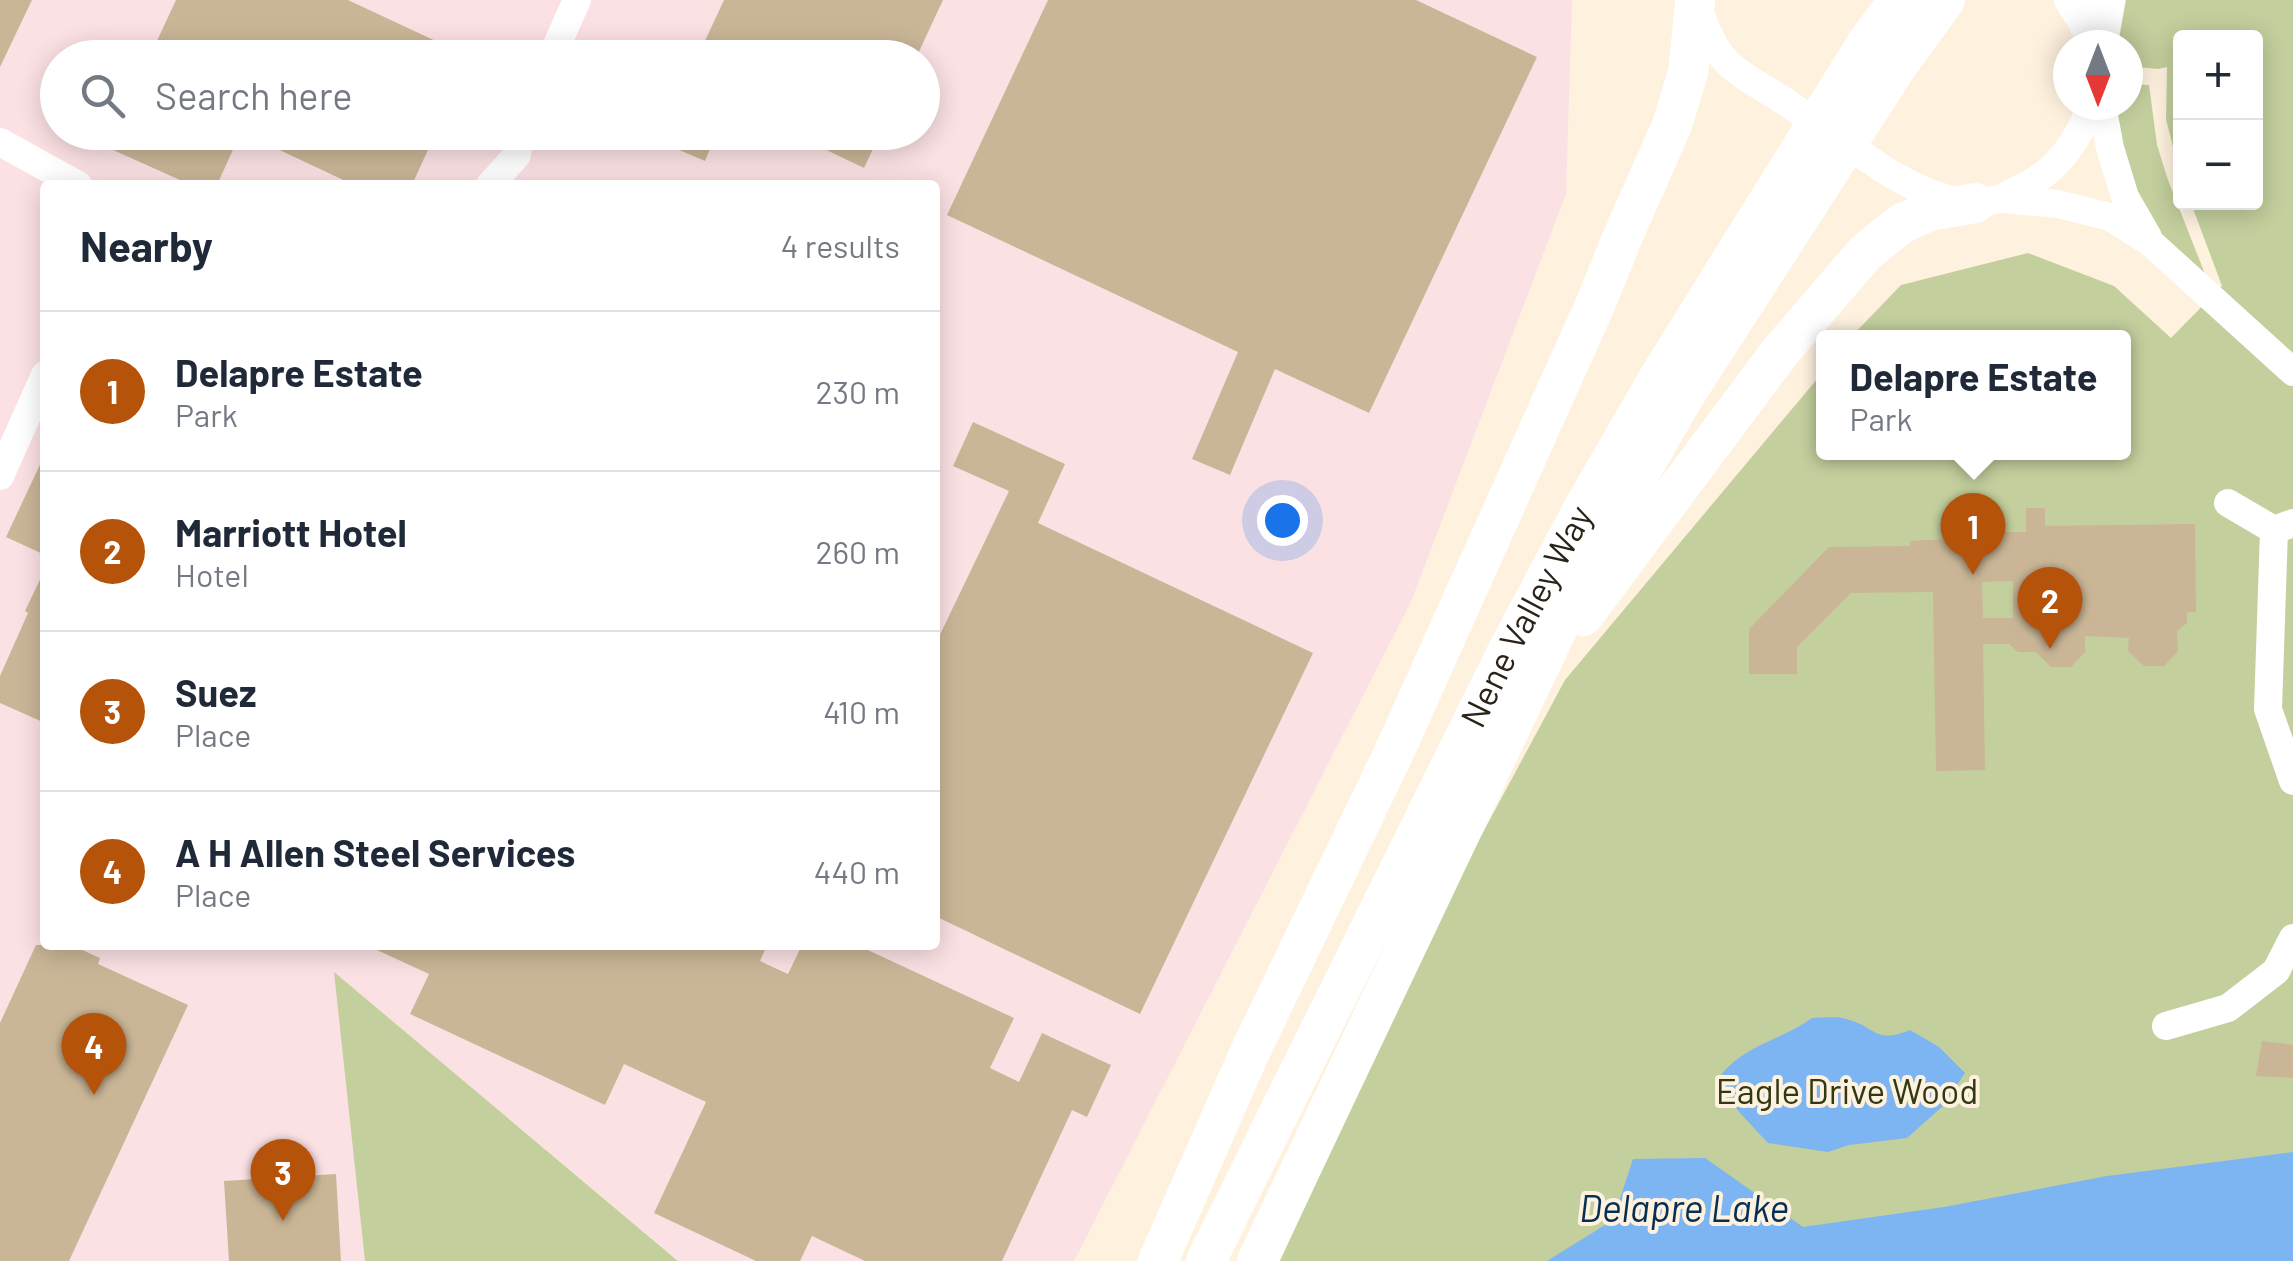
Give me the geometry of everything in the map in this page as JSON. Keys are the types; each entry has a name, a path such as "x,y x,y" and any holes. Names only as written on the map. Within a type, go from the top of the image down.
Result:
{"highway":[{"name":"Nene Valley Way","path":"1206,1261 1507,652 1584,509 1662,374 1867,43 1899,0"},
{"name":"Nene Valley Way","path":"1257,1261 1590,560 1683,398 1897,66 1944,0"},
{"path":"2098,30 2105,0"},
{"path":"1163,1252 1249,1054 1396,748 1596,305 1672,125 1688,73 1696,2"},
{"path":"1533,683 1780,352 1866,252 1902,224 1929,212 1987,201"},
{"path":"1163,1252 1579,478 1662,374"}],"street":[{"path":"559,40 577,0"},
{"path":"2068,0 2086,30"},
{"path":"1696,2 1717,51 1750,81 1889,172 1943,197 2058,204 2110,218 2151,243 2293,372"},
{"path":"1987,201 2035,182 2058,162 2084,120"},
{"path":"2105,120 2125,197 2151,243"},
{"path":"0,142 69,180"},
{"path":"495,180 518,150"},
{"path":"0,476 40,386"},
{"path":"2228,503 2284,527 2268,709 2293,781"},
{"path":"2166,1026 2228,1008 2276,970 2293,938"}],"shaded area":[{"path":"0,0 1572,0 1566,194 1411,602 1074,1261 679,1261 335,973 365,1261 0,1261"}],"green space":[{"name":"Eagle Drive Wood","path":"2126,0 2293,0 2293,1261 1280,1261 1452,890 1565,680 1816,380 1816,460 2131,460 2131,330 1858,330 1901,285 2028,253 2114,286 2171,338 2222,286 2194,210 2263,210 2263,30 2173,30 2173,147 2166,119 2167,67 2143,68 2143,30 2121,30"},
{"path":"2143,85 2149,85 2157,145 2173,193 2173,210 2180,210 2205,274 2160,234 2126,167 2116,120 2143,120"},
{"path":"334,972 678,1261 365,1261"}],"water":[{"path":"1812,1018 1846,1019 1889,1036 1910,1030 1939,1047 1965,1073 1943,1106 1907,1138 1849,1145 1828,1152 1768,1143 1716,1082 1748,1052"},
{"name":"Delapre Lake","path":"2293,1152 2293,1261 1547,1261 1613,1220 1633,1159 1705,1158 1803,1227 1944,1207 2107,1176"}],"building":[{"path":"0,0 32,0 0,67"},
{"path":"176,0 348,0 434,40 157,40"},
{"path":"724,0 943,0 924,40 705,40"},
{"path":"1048,0 1416,0 1537,57 1369,413 1275,369 1230,475 1192,459 1238,352 947,215"},
{"path":"113,150 233,150 219,180 180,180"},
{"path":"279,150 428,150 414,180 343,180"},
{"path":"679,150 710,150 705,161"},
{"path":"826,150 872,150 864,168"},
{"path":"973,422 1065,464 1038,523 1313,653 1140,1014 940,918 940,635 1009,491 953,466"},
{"path":"40,465 40,553 6,537"},
{"path":"2026,508 2045,508 2045,526 2195,524 2196,612 2187,612 2187,623 2177,631 2178,651 2164,666 2144,666 2128,651 2129,638 2085,636 2085,652 2071,667 2051,667 2036,652 2018,652 2009,644 1983,644 1985,770 1936,771 1933,592 1851,593 1797,647 1797,674 1749,674 1749,629 1829,547 1910,546 1910,541 1982,537 1982,532 2026,532","holes":["2013,581 2013,618 1983,618 1982,582"]},
{"path":"40,580 40,721 0,703 0,676 28,613 25,611"},
{"path":"36,945 40,945 40,950 82,950 100,958 98,964 188,1005 69,1261 0,1261 0,1023"},
{"path":"377,950 765,950 760,961 788,974 800,950 868,950 1014,1018 990,1068 1019,1082 1042,1033 1111,1065 1087,1117 1072,1110 1002,1261 865,1261 812,1236 800,1261 756,1261 654,1213 706,1102 624,1064 605,1105 410,1014 429,974"},
{"path":"2262,1041 2293,1045 2293,1078 2256,1076"},
{"path":"336,1174 341,1261 229,1261 224,1181"}],"place":[{"name":"Delapre Estate","path":"1973,575"},
{"name":"Marriott Hotel","path":"2050,649"},
{"name":"A H Allen Steel Services","path":"94,1095"},
{"name":"Suez","path":"283,1221"}]}
